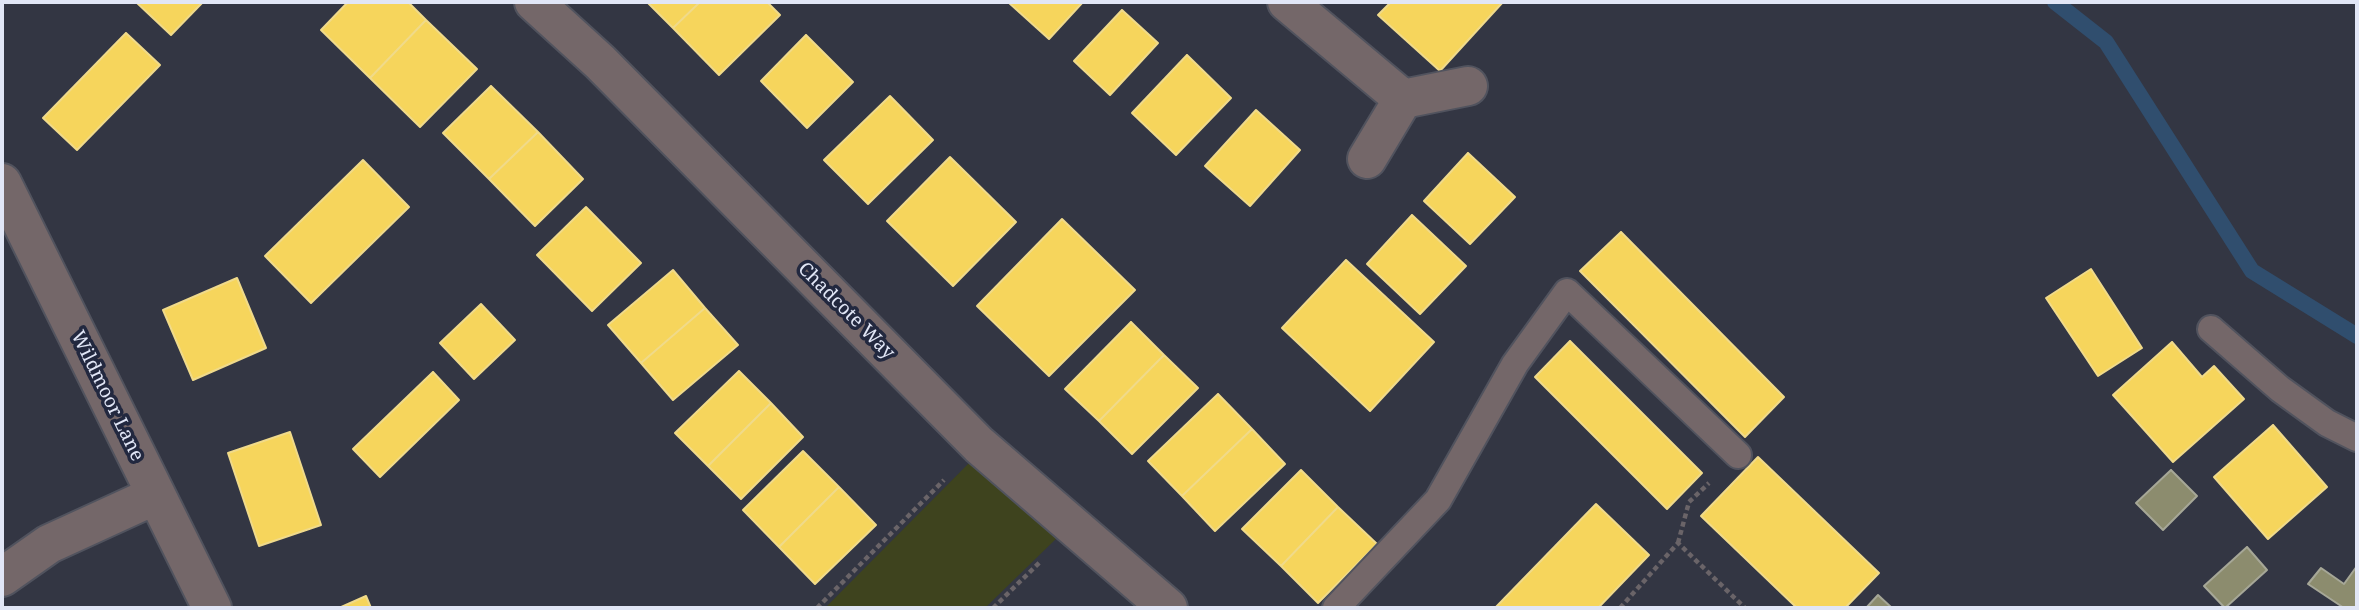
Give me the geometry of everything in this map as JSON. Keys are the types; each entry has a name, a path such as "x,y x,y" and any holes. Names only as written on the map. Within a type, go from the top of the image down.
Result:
{"street":[{"name":"Chadcote Way","path":"534,2 600,62 979,444 1168,608"},
{"path":"1287,2 1404,99"},
{"path":"1367,159 1404,99 1468,86"},
{"name":"Wildmoor Lane","path":"2,183 212,608"},
{"path":"2,577 50,544 156,495"}],"lane":[{"path":"1336,608 1438,500 1516,365 1567,292 1738,455"},
{"path":"2211,329 2280,389 2327,422 2357,438"}],"path":[{"path":"817,608 979,444"},
{"path":"1620,608 1678,543 1689,502 1738,455"},
{"path":"992,608 1076,527"},
{"path":"1678,543 1745,608"}],"green space":[{"path":"973,459 1061,534 985,608 825,608"}],"building: Homes":[{"path":"136,2 203,2 171,35"},
{"path":"348,2 408,2 426,20 370,78 321,30"},
{"path":"647,2 700,2 673,28"},
{"path":"700,2 767,2 780,15 719,75 673,28"},
{"path":"1008,2 1083,2 1049,39"},
{"path":"1391,2 1503,2 1440,71 1378,15"},
{"path":"1122,10 1158,43 1110,95 1074,61"},
{"path":"426,20 477,69 420,127 370,78"},
{"path":"126,33 160,65 77,150 43,118"},
{"path":"806,35 853,82 807,128 761,81"},
{"path":"1187,55 1231,98 1176,155 1132,113"},
{"path":"491,86 538,132 489,179 443,133"},
{"path":"890,96 933,140 868,204 824,160"},
{"path":"1256,110 1300,150 1250,206 1205,166"},
{"path":"538,132 583,179 535,226 489,179"},
{"path":"1468,153 1515,197 1470,244 1424,201"},
{"path":"950,157 1016,222 953,286 887,221"},
{"path":"363,160 409,207 311,303 265,256"},
{"path":"586,207 641,263 592,311 537,255"},
{"path":"1412,215 1466,266 1420,314 1367,264"},
{"path":"1062,219 1135,290 1049,376 977,306"},
{"path":"1621,232 1784,397 1745,437 1580,271"},
{"path":"1346,260 1434,342 1370,411 1282,328"},
{"path":"2091,269 2142,348 2098,376 2046,298"},
{"path":"673,270 705,308 641,363 608,325"},
{"path":"237,278 266,348 193,380 163,310"},
{"path":"481,304 515,340 474,379 440,343"},
{"path":"705,308 738,345 673,400 641,363"},
{"path":"1131,322 1164,355 1099,421 1065,389"},
{"path":"1570,341 1702,473 1667,509 1535,377"},
{"path":"2172,342 2202,377 2214,366 2244,399 2173,462 2113,395"},
{"path":"1164,355 1198,388 1132,454 1099,421"},
{"path":"739,371 771,403 708,466 675,433"},
{"path":"433,372 459,400 380,477 353,449"},
{"path":"1218,394 1252,429 1182,496 1148,461"},
{"path":"771,403 803,437 741,499 708,466"},
{"path":"2273,425 2327,487 2268,539 2214,477"},
{"path":"1252,429 1285,464 1215,531 1182,496"},
{"path":"290,432 321,525 259,546 228,453"},
{"path":"803,451 839,487 779,547 743,510"},
{"path":"1758,457 1879,573 1845,608 1797,608 1701,516"},
{"path":"1301,470 1338,507 1281,566 1242,529"},
{"path":"839,487 876,525 815,584 779,547"},
{"path":"1596,504 1649,555 1598,608 1495,608"},
{"path":"1338,507 1377,544 1318,603 1281,566"},
{"path":"366,596 371,608 339,608"}],"building: Industry":[{"path":"2171,470 2197,496 2163,530 2136,503"},
{"path":"2247,547 2267,570 2225,608 2204,586"},
{"path":"2357,566 2357,608 2344,608 2308,584 2321,568 2344,584"},
{"path":"1878,595 1892,608 1866,608"}],"waterway":[{"path":"2055,2 2106,42 2252,271 2357,336"}]}
